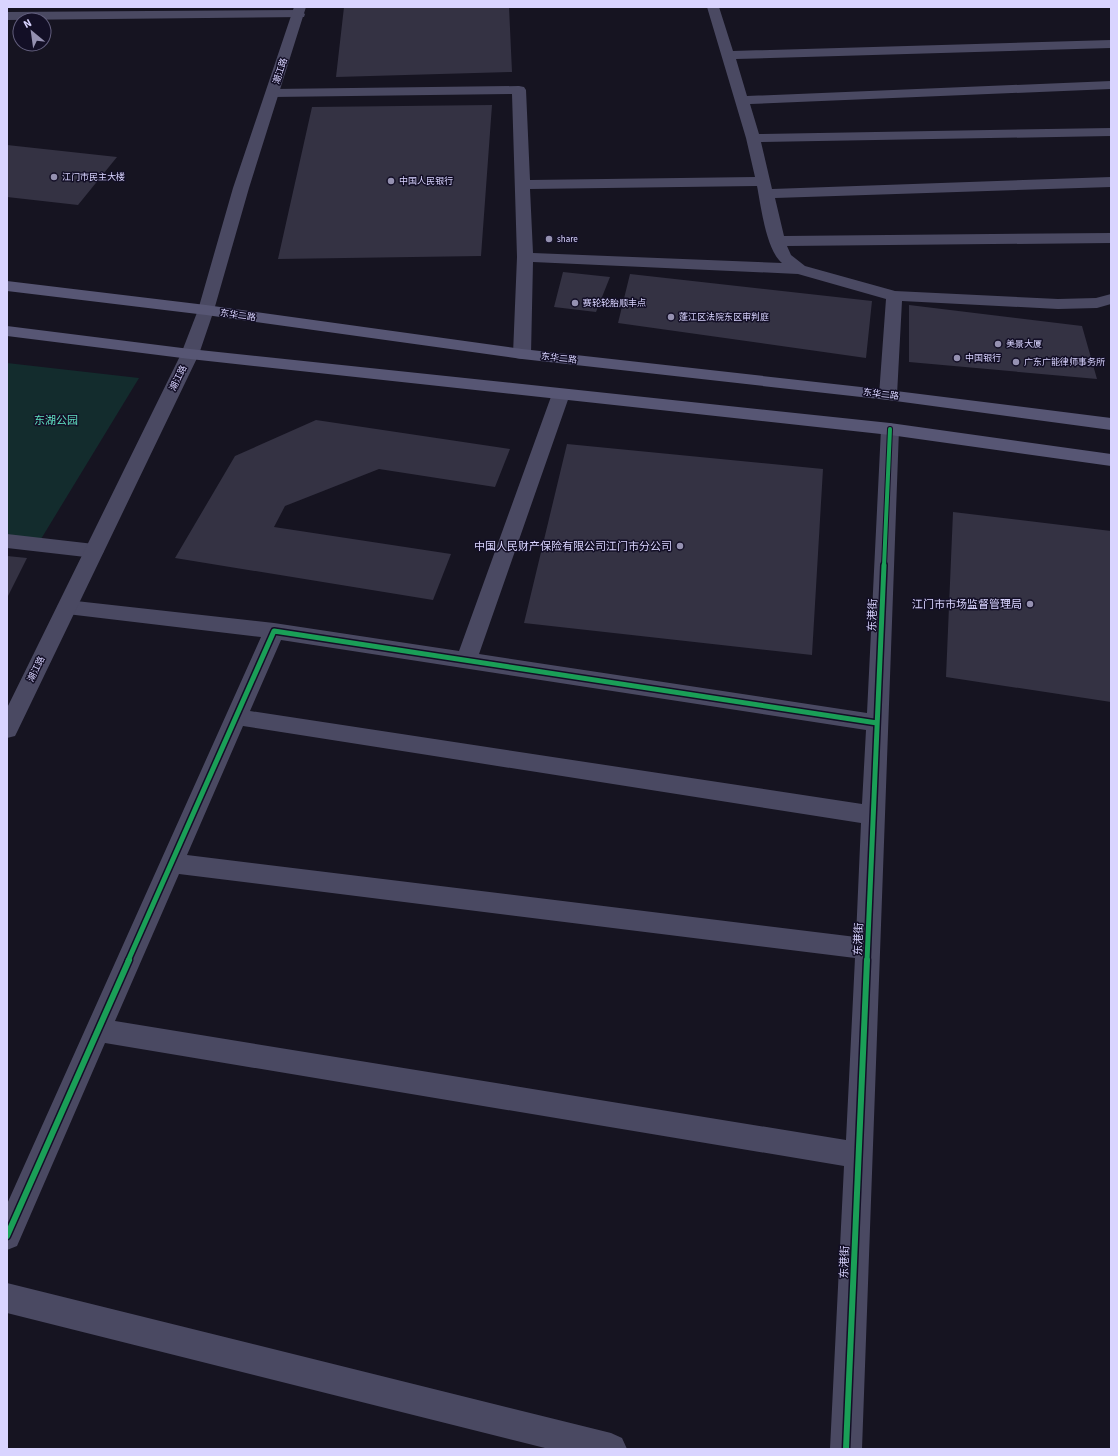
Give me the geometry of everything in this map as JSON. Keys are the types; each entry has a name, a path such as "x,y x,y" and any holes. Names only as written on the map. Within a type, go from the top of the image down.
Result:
{"main road":[{"name":"东华二路","path":"7,286 206,310 522,354 888,394 1111,424"},
{"path":"7,330 190,354 890,429 1111,460"}],"street":[{"path":"713,7 753,138 777,241 784,257 799,269"},
{"path":"7,16 300,10"},
{"name":"潮江路","path":"7,730 190,354 206,310 241,188 300,10"},
{"path":"728,55 1111,44"},
{"path":"741,100 1111,85"},
{"path":"273,93 519,90 525,257 522,354"},
{"path":"753,138 1111,132"},
{"path":"522,185 764,187 1111,182"},
{"path":"777,241 1111,238"},
{"path":"525,257 799,269 894,296 1058,304 1097,303 1111,299"},
{"path":"888,394 894,296"},
{"path":"466,660 561,394"},
{"name":"东港街","path":"846,1449 890,429"},
{"path":"7,541 94,551"},
{"path":"67,607 274,631 877,723"},
{"path":"7,1236 274,631"},
{"path":"236,717 873,815"},
{"path":"171,863 867,949"},
{"path":"98,1030 858,1155"},
{"path":"7,1298 611,1449"}],"green space":[{"name":"东湖公园","path":"7,363 139,378 41,539 7,535"}],"building":[{"path":"344,7 509,7 512,72 336,77"},
{"name":"中国人民银行","path":"492,105 481,256 278,259 312,107"},
{"name":"江门市民主大楼","path":"7,145 117,157 78,205 7,197"},
{"path":"563,272 610,277 596,312 554,307"},
{"path":"630,274 872,301 866,358 618,323"},
{"name":"美景大厦","path":"909,305 1082,326 1097,379 909,362"},
{"path":"316,420 510,449 495,487 379,469 285,506 274,527 451,554 433,600 175,558 235,456"},
{"name":"中国人民财产保险有限公司江门市分公司","path":"567,444 823,469 812,655 524,623"},
{"name":"江门市市场监督管理局","path":"953,512 1111,531 1111,702 946,677"},
{"path":"7,556 27,558 7,598"}],"cycle path":[{"path":"846,1449 890,429"},
{"path":"7,1236 274,631 877,723"}],"place":[{"name":"江门市民主大楼","path":"54,177"},
{"name":"中国人民银行","path":"391,181"},
{"name":"share","path":"549,239"},
{"name":"赛轮轮胎顺丰点","path":"575,303"},
{"name":"蓬江区法院东区审判庭","path":"671,317"},
{"name":"美景大厦","path":"998,344"},
{"name":"中国银行","path":"957,358"},
{"name":"广东广能律师事务所","path":"1016,362"},
{"name":"中国人民财产保险有限公司江门市分公司","path":"680,546"},
{"name":"江门市市场监督管理局","path":"1030,604"}]}
